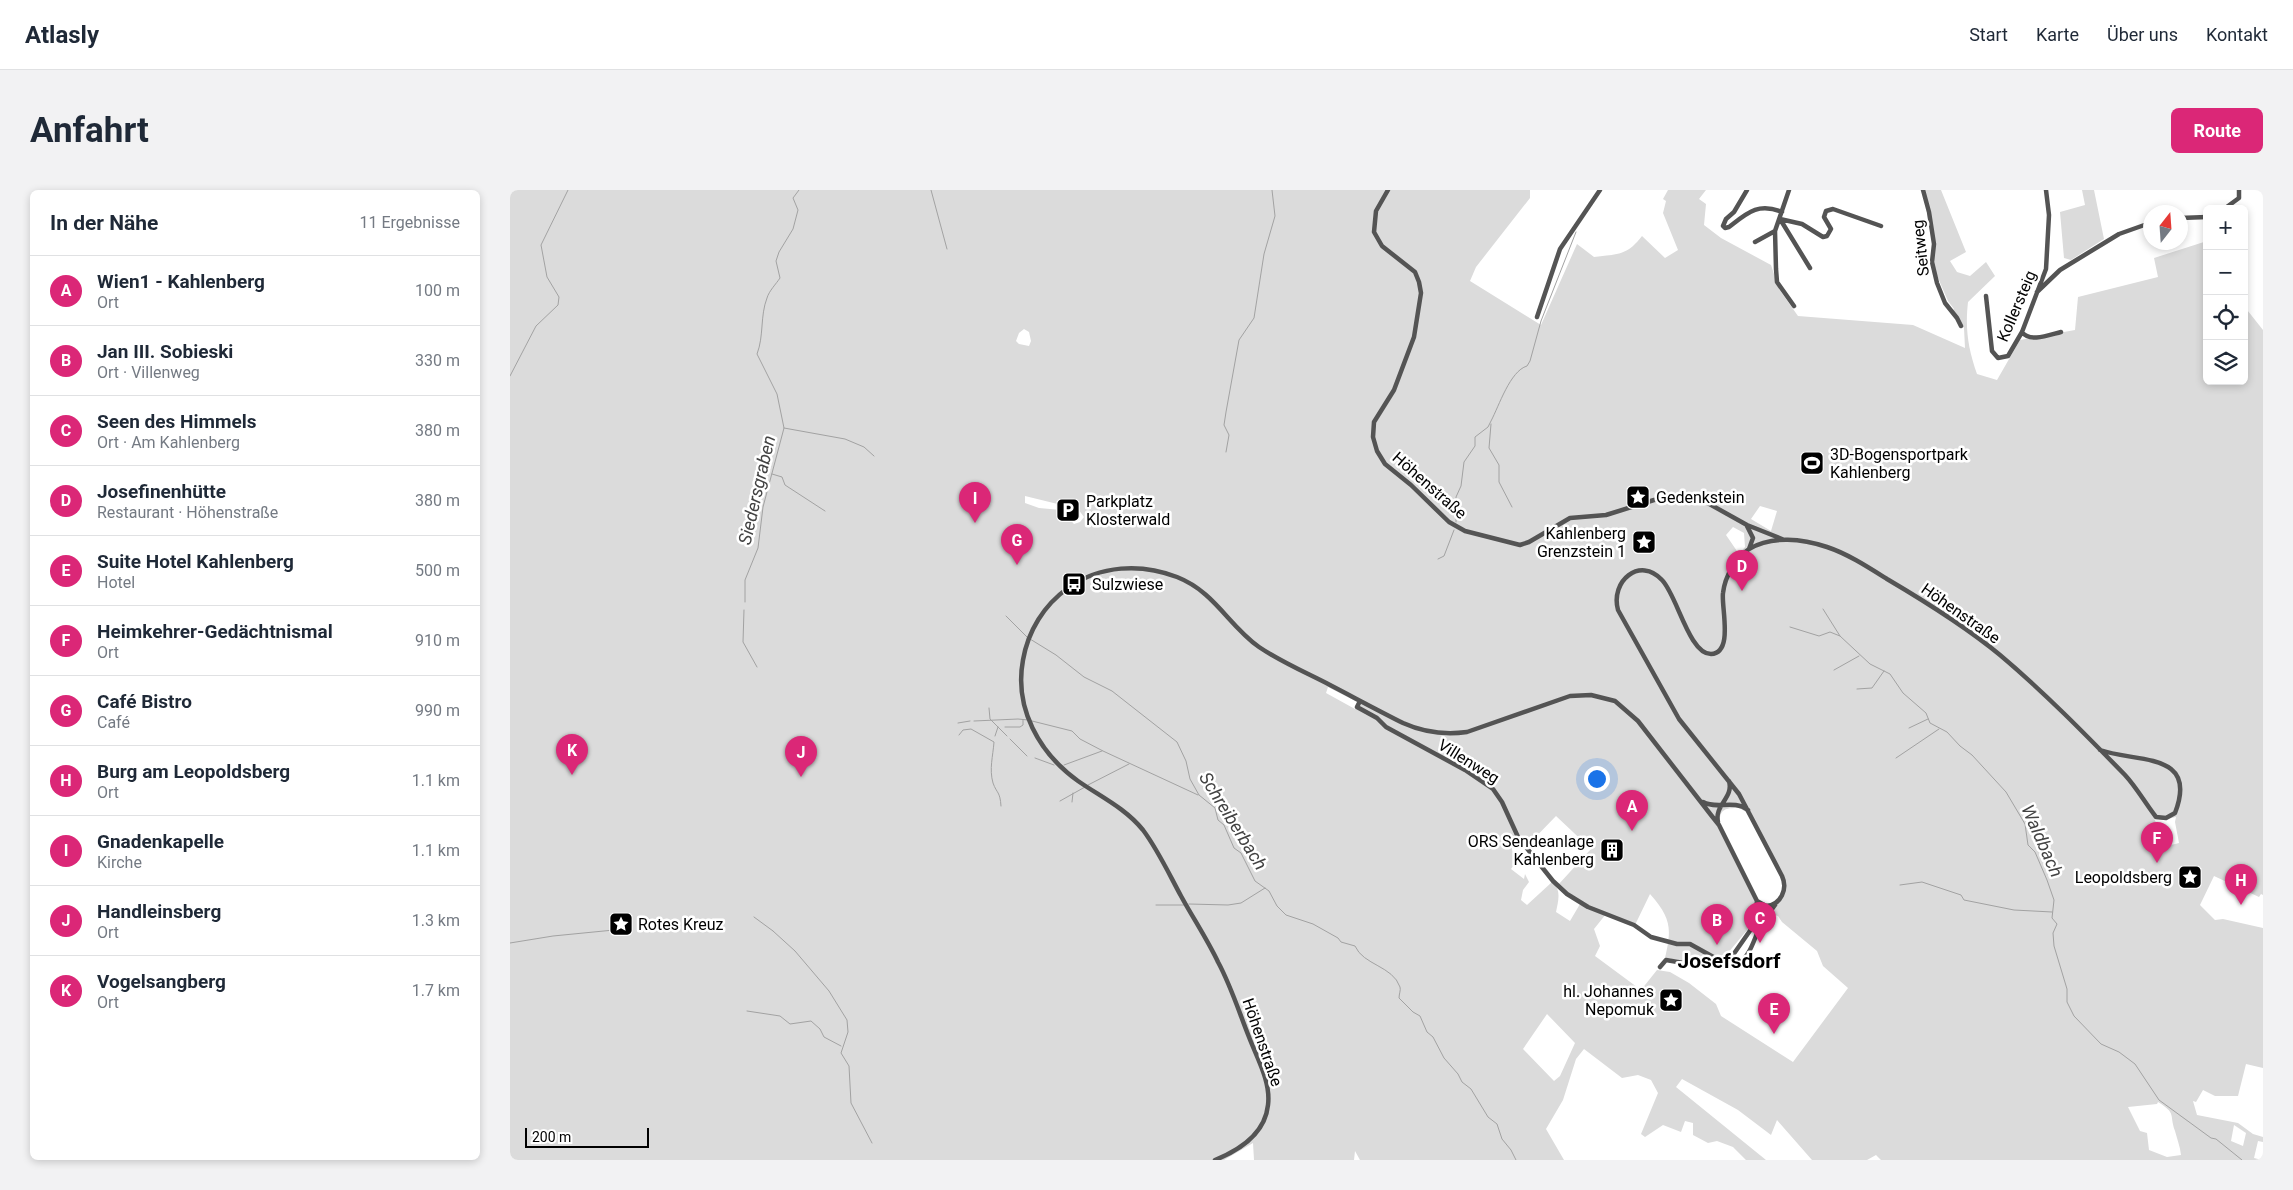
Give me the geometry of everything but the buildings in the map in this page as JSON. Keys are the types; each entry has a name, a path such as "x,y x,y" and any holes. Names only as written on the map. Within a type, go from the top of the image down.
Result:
{"street":[{"name":"Höhenstraße","path":"1388,190 1376,211 1375,234 1382,246 1415,272 1421,293 1416,331 1394,390 1374,422 1374,441 1378,454 1385,464 1452,525 1513,545 1523,544 1570,518 1606,515 1648,501 1676,496 1691,497 1704,501 1747,525 1783,540"},
{"path":"1537,317 1560,249 1600,190"},
{"path":"1747,190 1734,212 1726,219 1723,226 1725,228 1749,211 1768,208 1782,212"},
{"path":"1789,190 1776,231 1777,282 1794,306"},
{"name":"Seitweg","path":"1923,190 1934,244 1932,262 1937,283 1945,303 1957,318 1960,326"},
{"name":"Kollersteig","path":"1986,296 1994,354 1998,358 2008,356 2022,332 2047,262 2050,215 2046,190"},
{"path":"2229,205 2239,198 2239,190"},
{"path":"1780,219 1802,224 1824,237 1830,233 1831,229 1824,217 1826,211 1833,208 1881,226"},
{"path":"2188,218 2203,217"},
{"path":"1780,219 1810,268"},
{"path":"2037,292 2060,270 2119,234 2143,225"},
{"path":"1755,242 1776,231"},
{"path":"2022,332 2031,338 2061,332"},
{"name":"Höhenstraße","path":"1747,525 1752,540 1748,550"},
{"name":"Höhenstraße","path":"1748,550 1762,544 1783,540 1813,543 1828,547 1858,562 1936,608 2014,668 2100,750 2137,789 2156,817 2163,819 2175,813 2179,786 2175,772 2170,767 2156,761 2100,750"},
{"path":"1660,967 1666,960 1701,966 1732,962 1738,964 1750,950 1762,923 1784,892 1784,881 1739,794 1679,719 1619,614 1616,596 1620,583 1628,576 1642,571 1655,574 1666,584 1697,647 1706,653 1716,653 1721,648 1725,639 1722,597 1726,580 1735,563 1748,550"},
{"name":"Höhenstraße","path":"1215,1160 1249,1141 1259,1130 1267,1114 1269,1100 1267,1086 1252,1043 1222,969 1141,828 1120,808 1064,770 1049,755 1030,725 1021,681 1026,646 1035,626 1052,601 1081,580 1116,569 1138,568 1153,570 1178,577 1196,587 1214,600 1249,639 1261,648 1360,701"},
{"path":"1360,701 1410,726 1430,732 1451,734 1476,730 1570,696 1583,694 1603,697 1619,704 1632,716 1719,825 1757,901 1763,906 1768,906 1775,904 1780,899"},
{"name":"Villenweg","path":"1360,701 1357,707 1377,718 1386,727 1465,770 1493,789 1502,802 1518,837 1553,881 1567,894 1588,907 1634,925 1651,937 1677,944 1690,944 1726,964"},
{"path":"1719,825 1717,815 1730,791 1726,777"},
{"path":"1695,793 1709,805 1737,805 1748,810"},
{"path":"1732,962 1733,955 1754,926 1757,901"}],"shaded area":[{"path":"510,190 1530,190 1530,198 1476,267 1470,281 1541,325 1577,244 1594,257 1626,251 1637,243 1642,236 1665,258 1678,250 1663,213 1666,201 1663,199 1668,190 1706,190 1699,199 1706,204 1704,225 1721,238 1771,265 1779,289 1798,316 1913,325 1965,348 1964,328 1952,311 1954,309 1948,301 1932,264 1933,247 1923,190 1941,190 1966,252 1950,261 1957,272 1970,276 1986,262 1995,276 1968,302 1967,321 1971,356 1977,374 1997,380 2020,340 2075,330 2078,297 2158,277 2154,258 2179,250 2188,250 2188,247 2203,242 2203,385 2248,385 2248,311 2263,330 2263,895 2261,894 2259,897 2214,876 2200,905 2215,920 2223,919 2263,928 2263,1068 2246,1064 2238,1096 2215,1096 2203,1090 2196,1102 2193,1101 2197,1115 2238,1123 2253,1134 2263,1137 2263,1142 2258,1141 2254,1158 2262,1160 1881,1160 1876,1155 1867,1160 1812,1160 1777,1120 1771,1135 1738,1110 1682,1079 1676,1087 1766,1160 1746,1160 1733,1147 1717,1141 1708,1143 1693,1135 1693,1123 1685,1121 1681,1132 1663,1125 1645,1137 1641,1134 1658,1093 1651,1080 1638,1075 1622,1078 1584,1049 1576,1059 1563,1100 1546,1129 1564,1160 1360,1160 1355,1151 1354,1160 1254,1160 1253,1143 1224,1160 510,1160","holes":["1024,329 1029,332 1031,341 1029,346 1019,344 1016,341 1019,333","1025,496 1078,509 1084,517 1080,522 1074,524 1061,510 1039,508 1025,503","1760,506 1777,511 1771,531 1751,519","1733,527 1744,533 1745,547 1739,554 1726,535","1328,687 1361,704 1355,709 1326,693","1739,808 1748,813 1782,879 1780,895 1768,905 1756,897 1720,824 1721,815 1724,810","1556,816 1591,849 1558,885 1584,904 1635,925 1650,894 1662,910 1668,924 1669,939 1665,958 1713,965 1722,960 1748,929 1753,908 1778,916 1782,922 1817,951 1823,966 1848,988 1793,1062 1721,1016 1716,1004 1689,983 1670,972 1657,970 1641,990 1595,956 1600,946 1594,929 1606,914 1580,904 1570,921 1556,912 1558,892 1552,882 1527,905 1521,900 1523,890 1529,882 1525,874 1524,879 1511,869 1516,862 1512,850 1512,840 1520,838 1526,847","2176,817 2175,822 2179,843 2159,848 2160,832 2154,818 2163,820","1547,1014 1575,1043 1560,1076 1554,1081 1523,1049","2158,1102 2168,1109 2181,1155 2167,1157 2149,1150 2147,1133 2140,1131 2128,1107 2157,1104","2234,1125 2246,1133 2243,1146 2231,1141"]},
{"path":"2082,190 2094,190 2104,239 2071,260 2064,258 2060,212 2085,205"}],"waterway":[{"path":"510,376 536,326 558,305 559,297 547,277 541,245 568,190"},
{"name":"Siedersgraben","path":"745,602 745,580 758,548 763,507 784,428 777,394 757,354 761,340 765,305 769,293 780,278 776,261 779,252 793,229 798,210 793,198 799,190"},
{"path":"931,190 947,249"},
{"path":"1226,452 1229,435 1224,425 1239,340 1254,318 1264,254 1275,216 1272,190"},
{"path":"1456,522 1456,497 1461,486 1464,462 1475,446 1475,437 1488,427 1510,382 1530,361 1541,321 1576,232"},
{"path":"1491,424 1489,448 1499,465 1499,482 1512,507"},
{"path":"784,428 845,439 864,447 874,456"},
{"path":"772,474 782,477 785,485 825,511"},
{"path":"1438,559 1444,556 1454,530"},
{"path":"1823,609 1840,636"},
{"name":"Siedersgraben","path":"744,610 743,642 757,667"},
{"name":"Schreiberbach","path":"1006,616 1027,637"},
{"name":"Waldbach","path":"1790,627 1819,636 1830,632 1840,636 1870,664 1890,674 1903,693 1926,713 1930,723 1947,732 1960,746 1972,755 2006,792 2025,824 2028,845 2035,852 2054,900 2052,918 2057,924 2053,933 2054,946 2067,989 2067,1002 2074,1016 2101,1044 2119,1052 2135,1064 2159,1100 2211,1138 2216,1139 2242,1160"},
{"name":"Schreiberbach","path":"1030,639 1056,655 1084,677 1112,691 1177,742 1186,761 1190,779 1199,795 1215,808 1218,820 1224,825 1234,848 1241,853 1255,881 1269,891 1277,906 1286,915 1313,924 1338,938 1341,942 1355,946 1364,957 1391,974 1400,988 1399,998 1413,1012 1420,1016 1427,1032 1433,1037 1444,1058 1458,1074 1462,1082 1471,1089 1488,1117 1497,1124 1502,1139 1516,1160"},
{"path":"1834,670 1859,656"},
{"path":"1857,689 1872,688 1884,671"},
{"path":"989,708 990,719 1007,736"},
{"path":"1909,728 1928,719"},
{"path":"1005,727 1020,727 1023,725 1023,720"},
{"path":"974,721 1028,720"},
{"path":"958,723 970,721"},
{"path":"1032,721 1072,731 1080,739 1103,751 1198,795"},
{"path":"995,736 998,727"},
{"path":"959,735 963,730 971,729 994,742 991,768 992,778 1001,806"},
{"path":"1896,758 1939,729"},
{"path":"1010,739 1027,756"},
{"path":"1064,765 1102,751"},
{"path":"1035,758 1054,765"},
{"path":"1088,785 1129,764"},
{"path":"1060,801 1085,787"},
{"path":"1072,802 1073,793"},
{"path":"1900,885 1922,882 1961,895 1964,900 2014,910 2052,912"},
{"path":"1189,904 1228,905 1241,903 1265,888"},
{"path":"1156,905 1185,905"},
{"path":"754,917 773,931"},
{"path":"510,943 553,936 614,930"},
{"path":"773,931 795,951 829,991 847,1020 848,1032 841,1053 849,1066 851,1103 872,1143"},
{"path":"747,1011 780,1016 790,1024 811,1021 820,1029 824,1037 841,1046"}],"place":[{"name":"3D-Bogensportpark Kahlenberg","path":"1812,463"},
{"name":"Gedenkstein","path":"1638,497"},
{"name":"Parkplatz Klosterwald","path":"1068,510"},
{"name":"Gnadenkapelle","path":"975,523"},
{"name":"Kahlenberg Grenzstein 1","path":"1644,542"},
{"name":"Café Bistro","path":"1017,565"},
{"name":"Sulzwiese","path":"1074,584"},
{"name":"Josefinenhütte","path":"1742,591"},
{"name":"Vogelsangberg","path":"572,775"},
{"name":"Handleinsberg","path":"801,777"},
{"name":"Wien1 - Kahlenberg","path":"1632,831"},
{"name":"ORS Sendeanlage Kahlenberg","path":"1612,850"},
{"name":"Heimkehrer-Gedächtnismal","path":"2157,863"},
{"name":"Leopoldsberg","path":"2190,877"},
{"name":"Burg am Leopoldsberg","path":"2241,905"},
{"name":"Rotes Kreuz","path":"621,924"},
{"name":"Seen des Himmels","path":"1760,943"},
{"name":"Jan III. Sobieski","path":"1717,945"},
{"name":"hl. Johannes Nepomuk","path":"1671,1000"},
{"name":"Suite Hotel Kahlenberg","path":"1774,1034"}],"district":[{"name":"Josefsdorf","path":"1729,961"}]}
